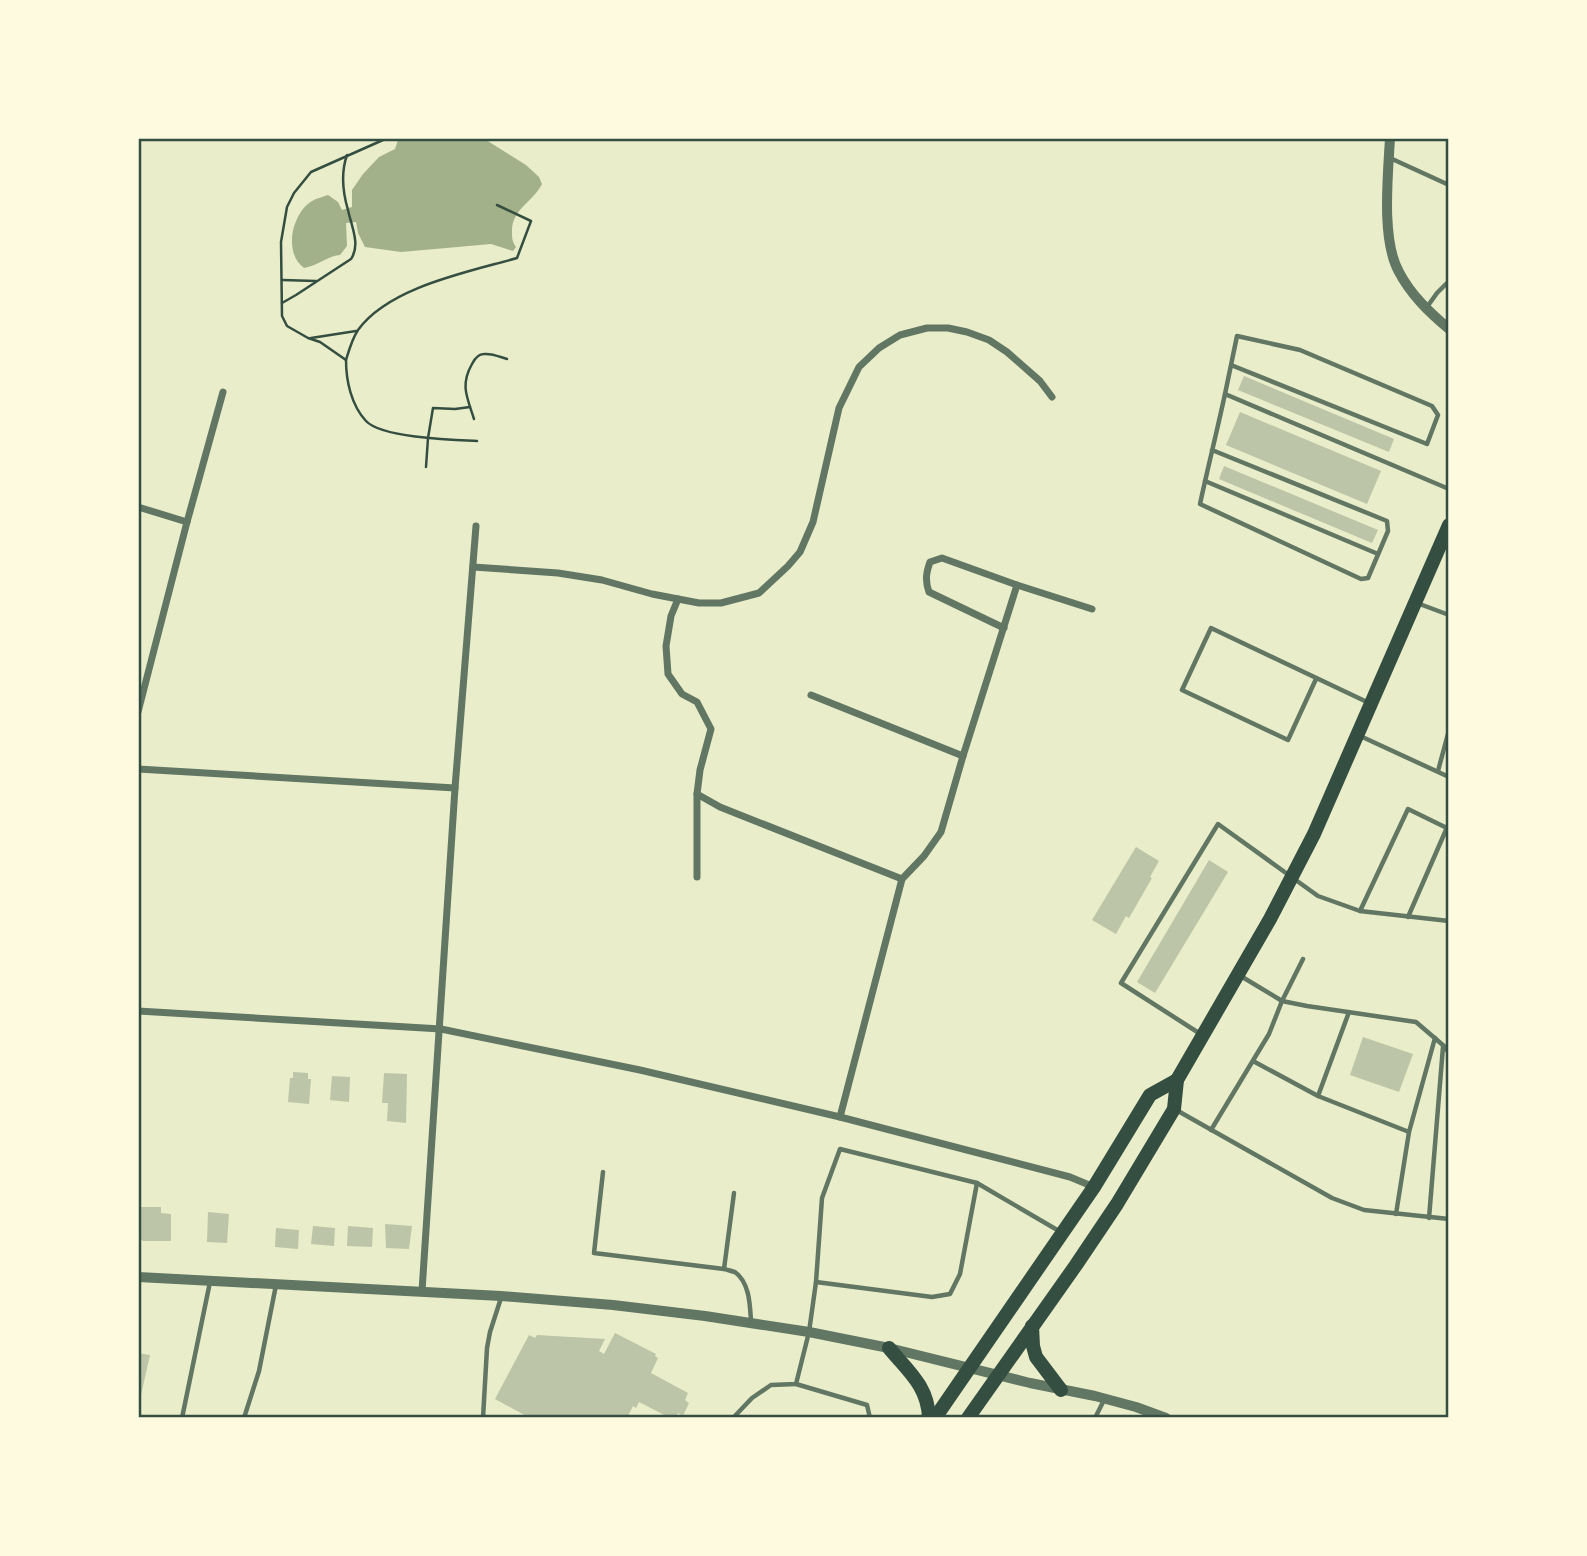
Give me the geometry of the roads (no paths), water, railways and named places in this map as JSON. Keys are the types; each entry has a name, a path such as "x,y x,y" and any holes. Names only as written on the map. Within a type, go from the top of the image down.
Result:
{"main road":[{"path":"968,1418 1117,1203 1174,1108 1177,1080 1293,877 1314,835 1449,525"},
{"path":"935,1418 1094,1187 1150,1096 1177,1080"},
{"path":"1032,1326 1036,1357 1061,1390"},
{"path":"890,1348 919,1382 925,1394 929,1418"}],"street":[{"path":"1390,138 1387,210 1392,253 1398,271 1418,301 1449,329"},
{"path":"473,567 602,580 699,603 721,603 759,593 800,552 813,522 839,408 859,367 879,348 900,335 927,328 967,332 989,340 1007,352 1040,381 1052,397"},
{"path":"138,712 223,392"},
{"path":"138,507 187,522"},
{"path":"422,1291 455,788 476,526"},
{"path":"1004,628 929,592 925,583 930,562 942,558 1092,609"},
{"path":"840,1117 902,880 941,832 1017,585"},
{"path":"678,599 671,616 666,646 668,674 682,694 697,702 711,729 700,770 697,794 697,877"},
{"path":"811,695 963,756"},
{"path":"138,769 455,788"},
{"path":"697,794 720,807 902,880"},
{"path":"138,1012 441,1030 640,1070 840,1117 1070,1177 1094,1187"},
{"path":"138,1277 501,1296 705,1316 890,1348 1136,1407 1166,1418"}],"lane":[{"path":"1389,157 1449,186"},
{"path":"1426,309 1449,281"},
{"path":"1212,450 1387,521 1388,531 1368,578 1361,579 1200,504 1237,336 1300,350 1432,406 1438,415 1427,444 1231,365"},
{"path":"1225,394 1449,489"},
{"path":"1205,481 1378,554"},
{"path":"1414,602 1449,615"},
{"path":"1316,679 1288,740 1182,690 1211,628 1371,704"},
{"path":"1438,771 1449,730"},
{"path":"1357,735 1449,777"},
{"path":"1360,911 1408,809 1448,826 1408,917"},
{"path":"1202,1035 1121,983 1219,824 1318,896 1360,911 1449,921"},
{"path":"1212,1130 1269,1034 1303,959"},
{"path":"1238,975 1283,1001 1416,1022 1449,1053"},
{"path":"1318,1096 1349,1012"},
{"path":"1396,1214 1409,1132 1435,1038"},
{"path":"1429,1218 1444,1046"},
{"path":"1253,1061 1318,1096 1409,1132"},
{"path":"1174,1108 1332,1198 1364,1210 1449,1219"},
{"path":"796,1384 809,1332 816,1282 822,1198 840,1149 977,1183 1063,1233"},
{"path":"603,1172 594,1254 735,1272 744,1283 750,1299 751,1323"},
{"path":"816,1282 932,1297 950,1294 960,1274 977,1183"},
{"path":"724,1269 734,1193"},
{"path":"182,1418 211,1282"},
{"path":"244,1418 259,1371 276,1284"},
{"path":"483,1418 487,1348 501,1296"},
{"path":"733,1418 752,1398 771,1385 796,1384 867,1405 870,1418"},
{"path":"1095,1418 1104,1399"}]}
